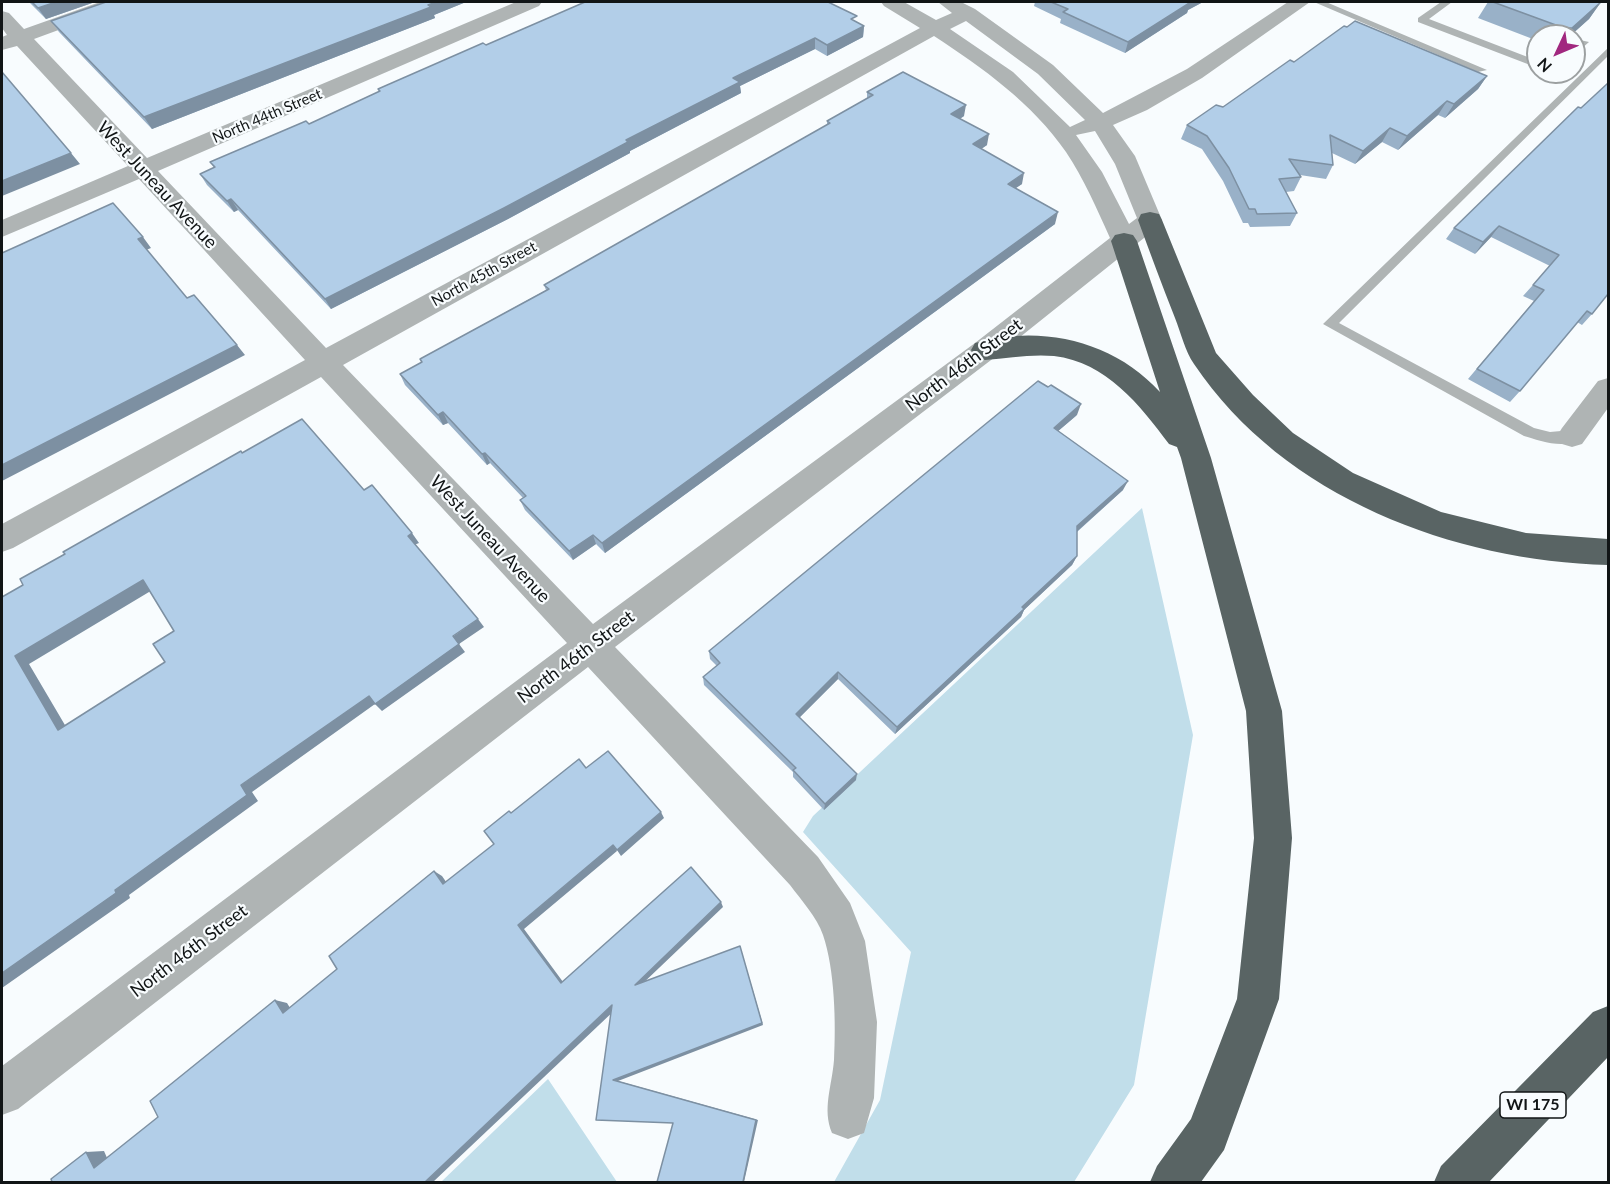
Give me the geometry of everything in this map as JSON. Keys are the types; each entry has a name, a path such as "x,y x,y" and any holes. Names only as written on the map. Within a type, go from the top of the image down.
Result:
{"highway":[{"path":"1137,231 1264,711 1273,838 1258,999 1208,1134 1173,1182"},
{"path":"1137,231 1204,358 1243,403 1283,441 1342,482 1436,524 1526,546 1608,552"},
{"path":"985,350 1062,347 1104,359 1149,395 1196,458"},
{"name":"WI 175","path":"1457,1182 1608,1027"}],"street":[{"path":"11,41 117,2"},
{"name":"North 44th Street","path":"2,230 532,2"},
{"path":"891,2 934,27 1003,76 1064,134 1100,189 1137,231"},
{"path":"948,2 1021,49 1067,90 1099,123 1123,155 1137,231"},
{"path":"1064,134 1099,123 1170,90 1300,2"},
{"name":"North 45th Street","path":"2,538 934,27 968,13"},
{"name":"West Juneau Avenue","path":"2,17 11,41 143,169 804,871 834,915 843,934 857,1022 856,1080 848,1117"},
{"name":"North 46th Street","path":"2,1093 985,350 1137,231"},
{"path":"1572,436 1608,388"}],"lane":[{"path":"1318,2 1482,70"},
{"path":"1447,2 1422,20 1526,60"},
{"path":"1572,436 1550,438 1529,432 1330,324 1608,51"}],"shaded area":[{"path":"1142,508 1193,735 1134,1085 1074,1182 834,1182 880,1100 911,952 803,832 813,816"},
{"path":"548,1079 617,1182 441,1182"}],"building":[{"path":"32,2 56,2 38,8"},
{"path":"106,2 436,2 428,5 431,7 144,117 51,21"},
{"path":"585,2 828,2 857,16 851,19 864,26 827,45 815,38 733,78 740,82 626,140 628,142 504,208 325,299 231,199 227,201 200,174 215,167 210,162 306,121 309,124 380,91 378,89"},
{"path":"1051,2 1191,2 1128,42 1063,12 1068,9"},
{"path":"1493,2 1601,2 1576,24 1553,24"},
{"path":"1355,21 1487,76 1454,104 1447,101 1407,136 1390,128 1363,151 1330,135 1333,165 1289,159 1301,177 1279,179 1297,213 1257,214 1255,209 1249,209 1229,168 1207,136 1187,125 1216,105 1223,107 1290,60 1294,62 1344,26 1347,27"},
{"path":"2,72 71,153 2,181"},
{"path":"903,72 966,105 951,114 989,134 973,144 1024,173 1008,184 1058,212 602,543 593,535 569,551 520,500 526,496 485,453 482,454 443,412 438,415 400,374 422,362 420,359 549,289 544,285 830,123 827,121 873,95 867,92"},
{"path":"1608,83 1608,294 1592,314 1587,311 1520,391 1477,369 1544,290 1533,285 1559,255 1499,226 1483,242 1454,228 1578,107 1581,108"},
{"path":"113,203 143,237 138,239 187,298 194,295 237,345 2,465 2,253"},
{"path":"1038,381 1048,387 1051,385 1081,404 1054,428 1128,481 1077,526 1077,556 1022,607 1024,609 897,727 838,672 796,714 857,774 825,804 793,770 796,768 703,677 720,663 709,651"},
{"path":"302,419 364,490 372,485 412,533 408,536 478,619 453,636 459,644 375,704 369,696 241,785 247,795 115,890 116,893 2,973 2,597 23,585 20,579 65,554 63,552 241,451 242,453","holes":["143,580 174,631 153,644 165,662 58,730 15,656"]},
{"path":"608,751 661,812 617,850 613,845 518,925 561,983 691,867 721,902 635,985 740,946 762,1023 613,1080 756,1120 743,1182 657,1182 673,1123 596,1120 612,1005 425,1182 52,1182 51,1179 86,1152 94,1168 158,1117 150,1101 275,1000 283,1013 337,969 329,956 434,871 443,884 494,844 484,831 509,811 511,813 579,759 586,768"}]}
